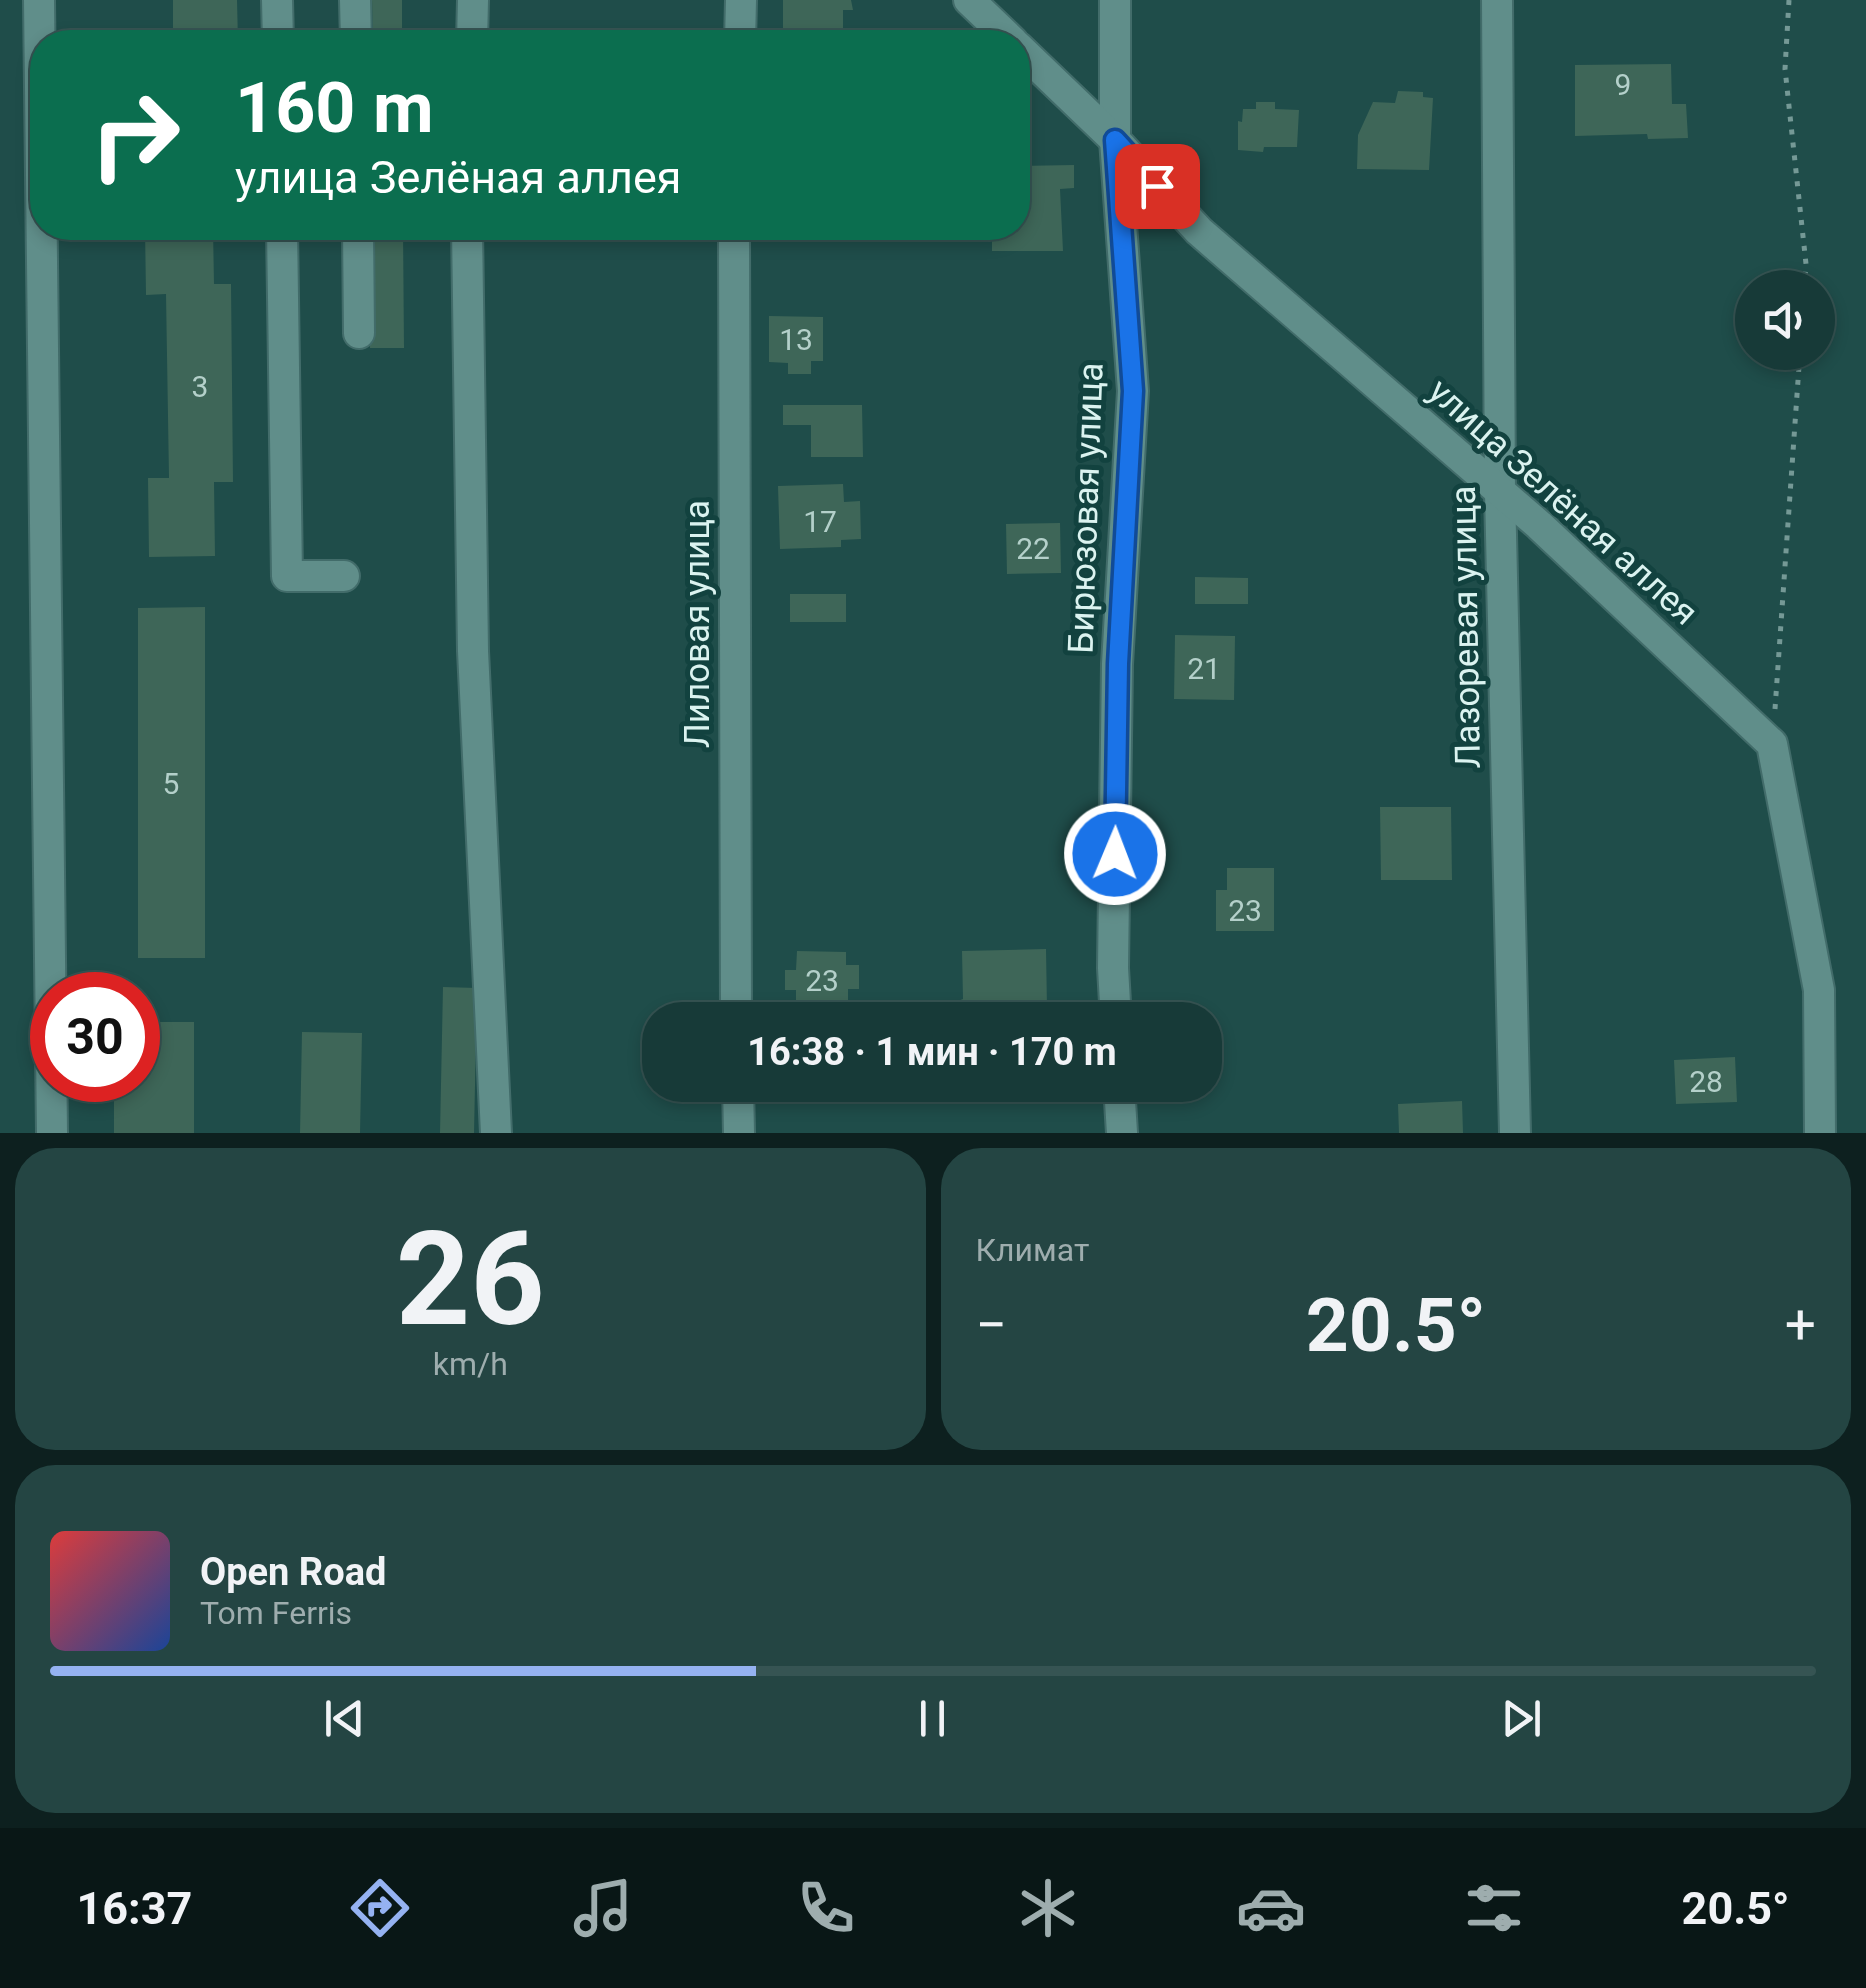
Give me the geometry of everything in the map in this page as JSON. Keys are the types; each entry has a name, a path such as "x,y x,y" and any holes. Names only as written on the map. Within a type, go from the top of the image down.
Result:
{"street":[{"path":"40,0 40,30"},
{"path":"278,0 278,30"},
{"path":"355,0 356,30"},
{"path":"472,30 473,0"},
{"path":"740,30 741,0"},
{"name":"улица Зелёная аллея","path":"968,0 999,30"},
{"name":"Бирюзовая улица","path":"1115,0 1115,140 1133,391 1118,664 1115,1002"},
{"name":"Лазоревая улица","path":"1497,0 1500,492 1515,1133"},
{"name":"улица Зелёная аллея","path":"1030,59 1115,140 1199,231 1500,492 1772,744"},
{"path":"43,240 52,1133"},
{"path":"282,240 288,576 344,576"},
{"path":"358,240 359,333"},
{"path":"467,240 473,652 496,1133"},
{"name":"Лиловая улица","path":"734,240 736,1002"},
{"path":"1772,744 1819,990 1820,1133"},
{"path":"738,1102 739,1133"},
{"path":"1121,1102 1122,1133"}],"path":[{"path":"1789,0 1786,69 1806,270"},
{"path":"1772,744 1799,370"}],"building":[{"path":"173,0 237,0 238,30 173,30"},
{"path":"372,0 402,0 402,30 373,30"},
{"path":"783,0 851,0 853,10 843,10 843,30 783,30"},
{"path":"1671,64 1672,104 1686,104 1688,138 1648,139 1647,134 1575,136 1575,65"},
{"path":"1398,91 1423,92 1423,97 1433,98 1429,170 1357,169 1358,135 1373,102 1395,103"},
{"path":"1256,102 1275,102 1275,109 1299,110 1297,147 1264,147 1263,152 1238,150 1238,121 1242,122 1243,109 1256,109"},
{"path":"1074,165 1074,188 1060,189 1063,251 992,251 992,240 1030,240 1030,166"},
{"path":"145,240 213,240 214,284 231,284 233,482 214,482 215,556 149,557 148,478 169,478 166,294 146,295"},
{"path":"369,240 403,240 404,348 370,348"},
{"path":"769,316 823,317 823,361 811,361 811,374 788,374 788,363 769,362"},
{"path":"783,405 862,405 863,457 811,457 811,425 783,425"},
{"path":"843,484 844,502 860,501 861,539 841,540 841,547 780,549 778,486"},
{"path":"1060,523 1061,573 1007,574 1006,524"},
{"path":"1195,577 1248,578 1248,604 1195,604"},
{"path":"790,594 846,594 846,622 790,622"},
{"path":"205,607 205,958 138,958 138,608"},
{"path":"1175,635 1235,636 1234,700 1174,699"},
{"path":"1380,807 1451,807 1452,880 1381,880"},
{"path":"1227,868 1274,868 1274,931 1216,931 1216,890 1227,890"},
{"path":"1046,949 1047,1002 955,1002 963,999 962,951"},
{"path":"797,951 846,952 846,965 859,965 859,989 848,989 848,1002 796,1001 796,990 785,990 785,970 796,970"},
{"path":"443,987 477,988 474,1133 440,1133"},
{"path":"160,1022 194,1022 194,1133 114,1133 114,1102 160,1102"},
{"path":"302,1032 362,1033 360,1133 300,1133"},
{"path":"1735,1057 1737,1102 1676,1104 1674,1060"},
{"path":"1462,1101 1463,1133 1399,1133 1398,1104"}],"route":[{"path":"1115,854 1118,664 1133,391 1115,140 1157,186"}]}
